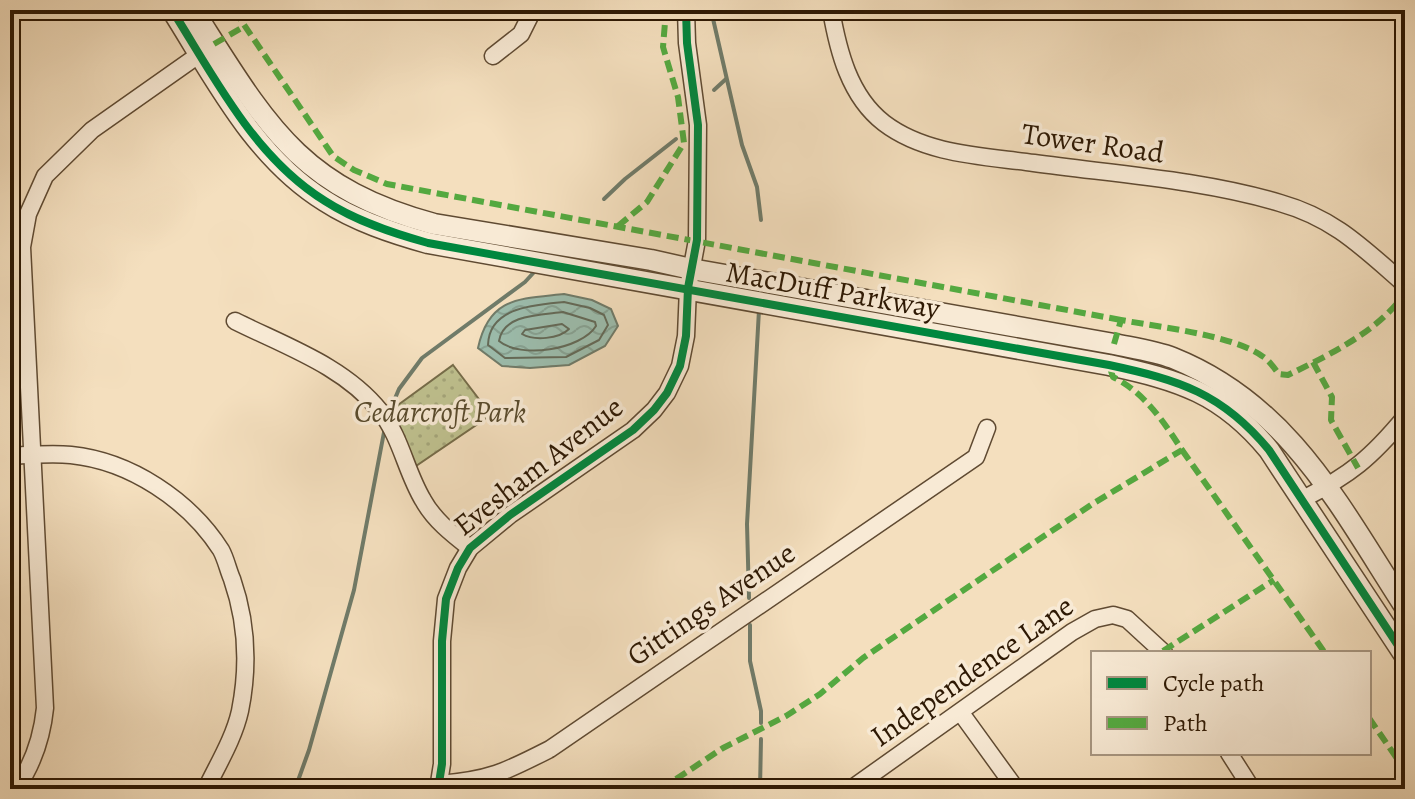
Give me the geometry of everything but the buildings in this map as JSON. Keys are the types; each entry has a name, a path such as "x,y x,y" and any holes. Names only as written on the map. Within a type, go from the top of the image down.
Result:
{"street":[{"name":"MacDuff Parkway","path":"172,10 207,49"},
{"name":"MacDuff Parkway","path":"193,10 207,49 261,146 309,191 352,216 428,243 690,279 1170,356 1225,385 1265,413 1294,442 1405,607"},
{"path":"493,56 521,34 533,10"},
{"name":"Evesham Avenue","path":"438,786 442,764 442,641 446,599 458,568 470,548 541,492 633,430 667,393 680,366 697,240 698,125 687,43 686,10"},
{"name":"Tower Road","path":"831,10 838,47 855,88 868,108 904,135 944,150 1162,181 1280,202 1312,214 1345,232 1401,281"},
{"path":"16,789 38,746 45,708 22,247 28,214 45,176 92,130 207,49"},
{"name":"MacDuff Parkway","path":"690,279 1165,377 1198,390 1254,431 1303,499 1405,656"},
{"path":"235,321 337,374 382,413 422,499 435,518 470,548"},
{"path":"1303,499 1358,468 1405,417"},
{"name":"Gittings Avenue","path":"438,786 501,775 550,749 976,457 987,428"},
{"path":"10,456 72,455 112,464 150,481 182,506 222,552 239,599 245,633 245,679 239,714 206,789"},
{"name":"Independence Lane","path":"851,789 1072,632 1095,619 1113,615 1127,619 1162,651"},
{"path":"961,713 1016,789"},
{"path":"1230,755 1252,789"}],"green space":[{"name":"Cedarcroft Park","path":"453,365 491,415 413,468 387,413"}],"water":[{"path":"564,294 592,300 611,309 618,326 605,346 569,365 530,368 502,366 478,348 483,331 498,310 520,300"}],"waterway":[{"path":"711,10 742,145 757,187 761,220"},
{"path":"714,90 726,79"},
{"path":"604,199 676,139"},
{"path":"388,415 399,389 422,358 525,282 536,270"},
{"path":"749,598 747,524 759,310"},
{"path":"295,789 354,590 385,427"},
{"path":"750,625 750,661 761,723"},
{"path":"760,789 761,739"}],"marked path":[{"path":"234,10 333,156 354,170 387,184 1121,320"},
{"path":"618,226 647,202 684,143 678,97 663,47 666,10"},
{"path":"214,44 245,26"},
{"path":"1114,344 1121,320 1174,329 1233,342 1267,360 1279,374 1288,375 1367,330 1382,319 1405,293"},
{"path":"1313,362 1332,397 1331,420 1358,468"},
{"path":"661,789 723,748 786,716 820,694 863,658 1029,546 1182,450 1144,399 1113,377 1109,365"},
{"path":"1182,450 1324,651"},
{"path":"1163,651 1274,580"},
{"path":"1371,721 1405,770"},
{"path":"10,784 14,789"}],"cycle path":[{"path":"172,10 238,114 277,162 325,201 375,226 428,243 1109,365 1178,383 1198,392 1234,415 1269,450 1405,656"},
{"path":"438,789 442,764 442,641 446,599 458,568 470,548 510,515 633,430 667,393 680,366 686,336 688,288 697,240 698,125 687,43 686,10"}]}
